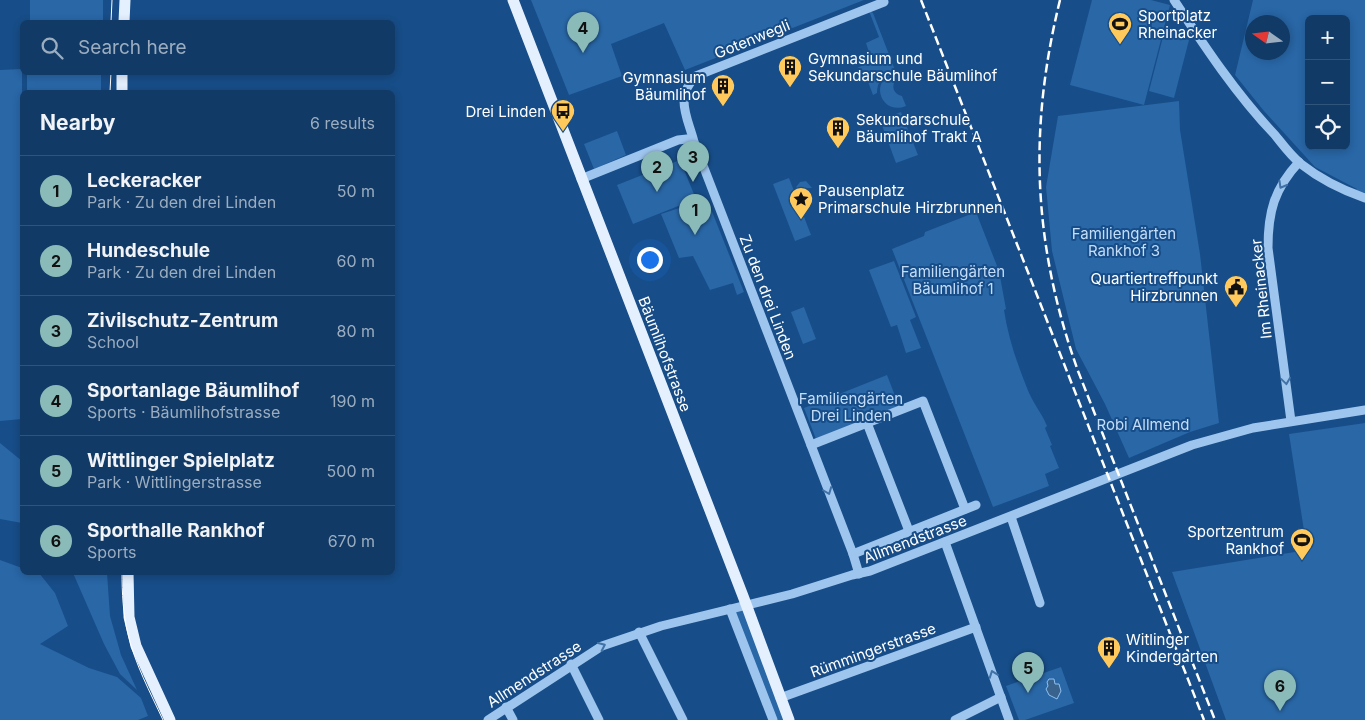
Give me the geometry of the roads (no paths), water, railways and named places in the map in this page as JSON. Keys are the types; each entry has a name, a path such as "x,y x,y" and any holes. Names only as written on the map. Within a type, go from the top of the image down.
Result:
{"main road":[{"path":"124,20 125,0"},
{"name":"Bäumlihofstrasse","path":"513,0 746,605 788,720"},
{"path":"122,75 122,90"},
{"path":"128,575 129,617 136,646 170,720"}],"street":[{"path":"1174,0 1196,34 1250,108 1299,162 1346,191 1365,198"},
{"name":"Gotenwegli","path":"694,142 684,110 683,100 685,91 696,76 884,2"},
{"path":"581,179 678,140 687,139 694,142"},
{"name":"Zu den drei Linden","path":"694,142 860,574"},
{"name":"Im Rheinacker","path":"1291,421 1268,248 1268,235 1270,212 1276,195 1289,173 1299,162"},
{"path":"811,445 922,401 966,509"},
{"name":"Allmendstrasse","path":"488,720 571,664 602,646 639,632 792,594 870,572 1192,445 1253,428 1365,410"},
{"path":"867,423 909,531"},
{"name":"Allmendstrasse","path":"853,554 976,505"},
{"path":"1011,517 1040,603"},
{"path":"945,542 1009,720"},
{"path":"730,609 773,720"},
{"name":"Rümmingerstrasse","path":"780,698 976,627"},
{"path":"639,632 683,720"},
{"path":"571,664 599,720"},
{"path":"955,720 1001,697"},
{"path":"506,707 513,720"}],"tram line":[{"path":"111,20 112,0"},
{"path":"110,90 111,75"},
{"path":"122,575 124,611 131,645 143,678 163,720"}],"railway":[{"path":"921,0 1204,720"},
{"path":"1060,0 1043,95 1040,141 1040,187 1044,233 1052,278 1063,324 1078,371 1215,720"}],"place":[{"name":"Sportplatz Rheinacker","path":"1120,45"},
{"name":"Sportanlage Bäumlihof","path":"583,53"},
{"name":"Gymnasium und Sekundarschule Bäumlihof","path":"790,88"},
{"name":"Gymnasium Bäumlihof","path":"723,107"},
{"name":"Drei Linden","path":"563,132"},
{"name":"Sekundarschule Bäumlihof Trakt A","path":"838,149"},
{"name":"Zivilschutz-Zentrum","path":"693,182"},
{"name":"Hundeschule","path":"657,192"},
{"name":"Pausenplatz Primarschule Hirzbrunnen","path":"801,220"},
{"name":"Leckeracker","path":"695,235"},
{"name":"Quartiertreffpunkt Hirzbrunnen","path":"1236,308"},
{"name":"Sportzentrum Rankhof","path":"1302,561"},
{"name":"Witlinger Kindergarten","path":"1109,669"},
{"name":"Wittlinger Spielplatz","path":"1028,693"},
{"name":"Sporthalle Rankhof","path":"1280,711"}],"park label":[{"name":"Familiengärten Rankhof 3","path":"1124,242"},
{"name":"Familiengärten Bäumlihof 1","path":"953,280"},
{"name":"Familiengärten Drei Linden","path":"851,406"},
{"name":"Robi Allmend","path":"1143,424"}]}
